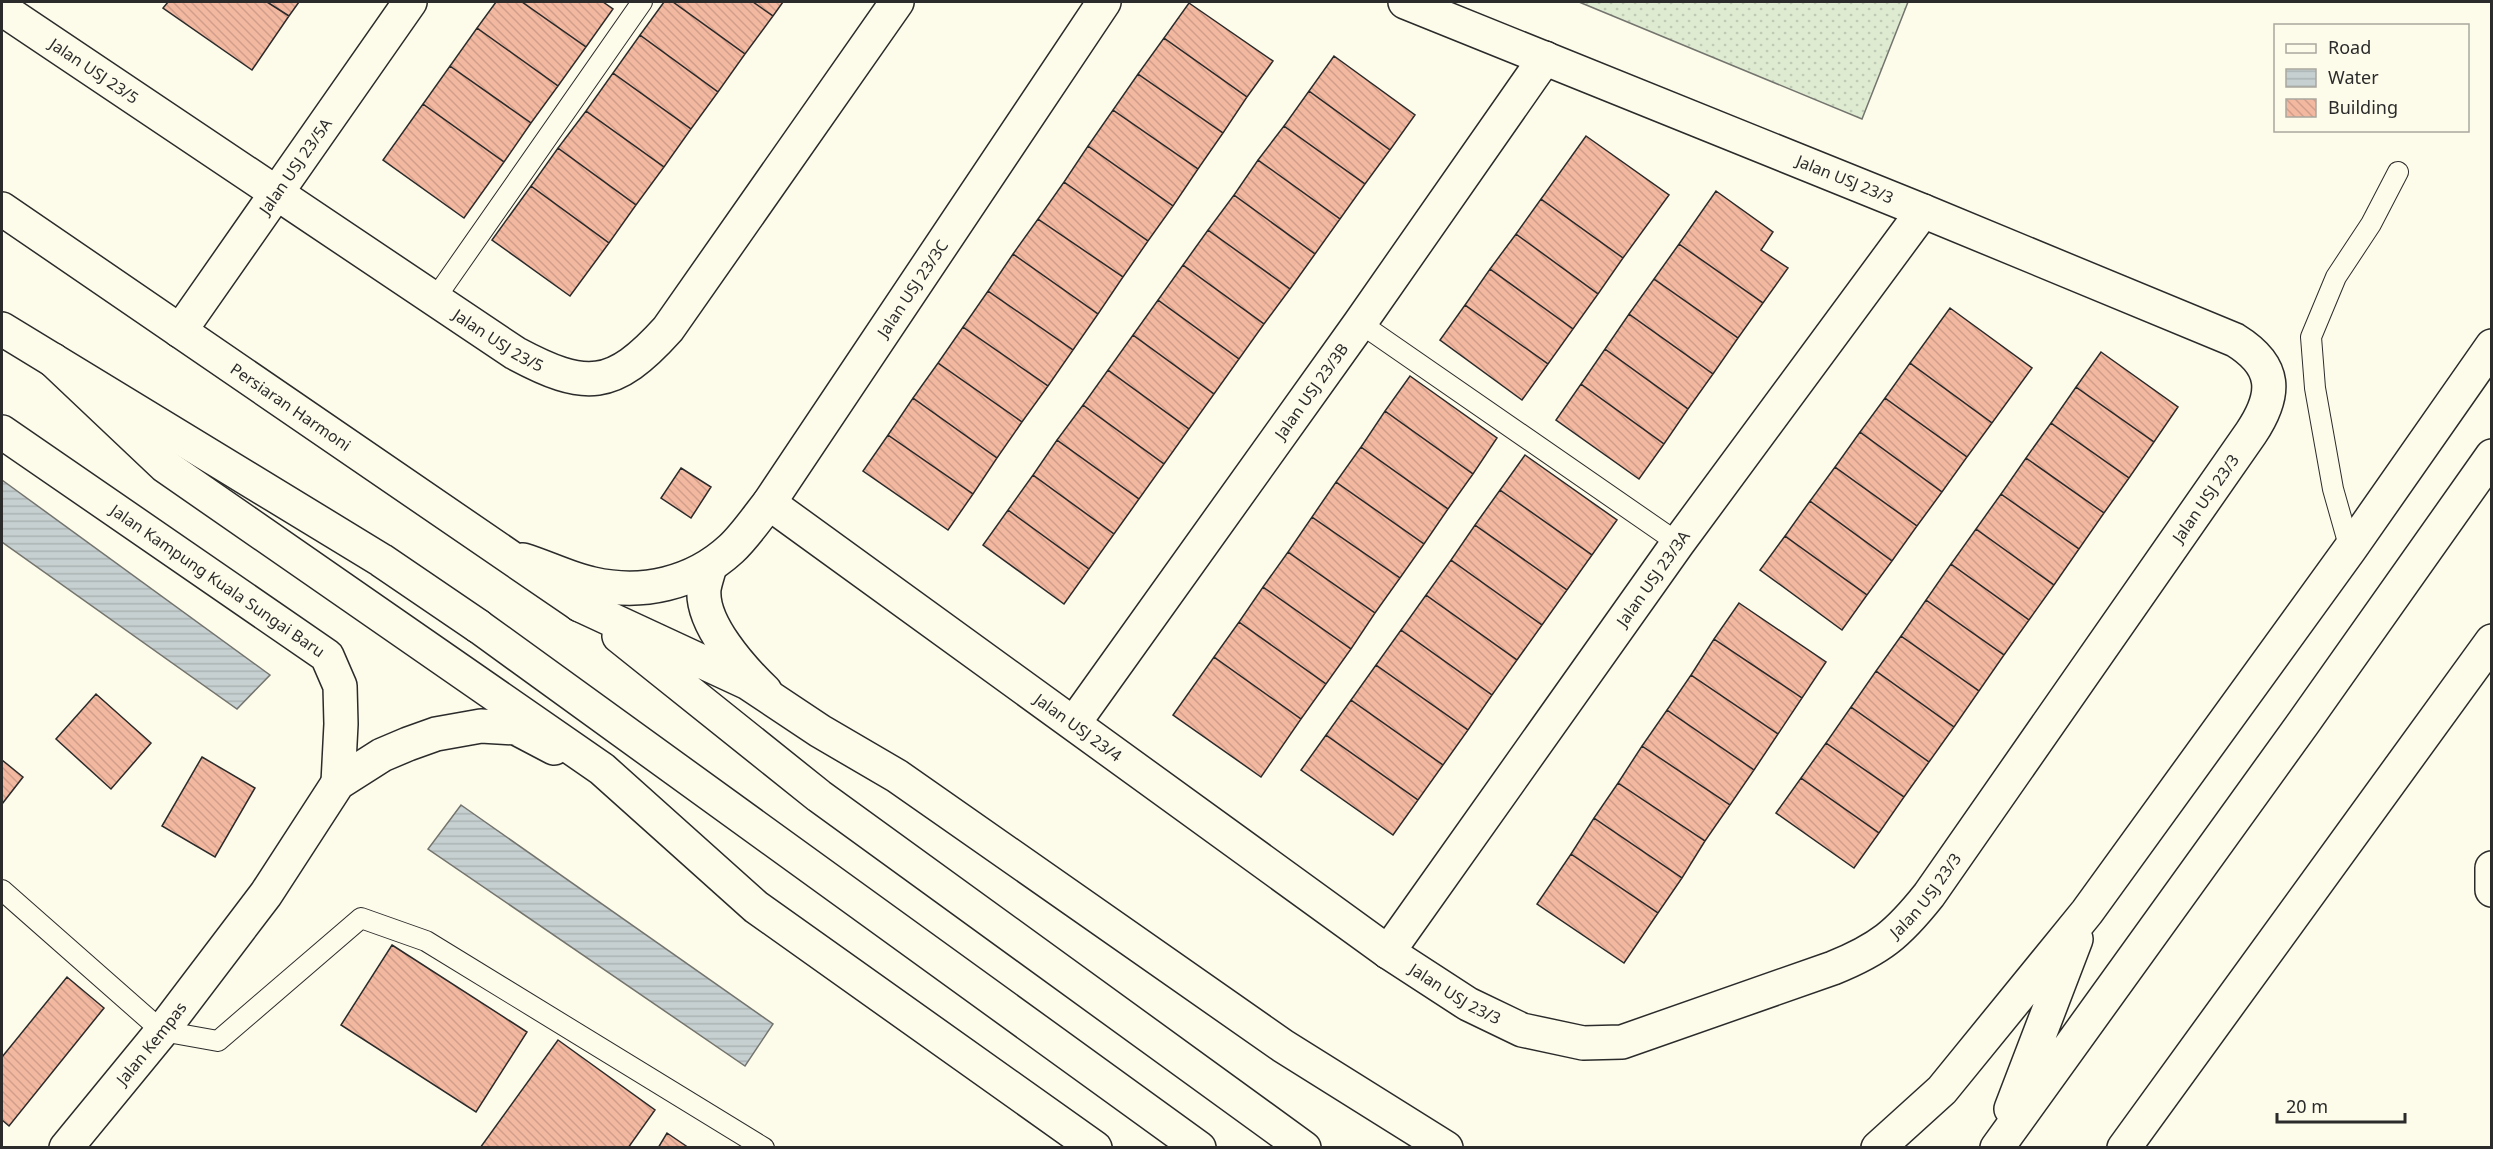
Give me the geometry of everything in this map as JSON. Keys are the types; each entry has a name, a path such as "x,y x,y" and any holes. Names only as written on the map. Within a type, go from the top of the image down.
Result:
{"main road":[{"name":"Jalan USJ 23/5A","path":"180,331 410,2"},
{"name":"Jalan USJ 23/5","path":"2,9 515,354 547,370 581,380 615,374 645,354 669,328 897,2"},
{"name":"Jalan USJ 23/3C","path":"513,557 591,584 612,587 659,587 710,566 732,548 769,503 1104,2"},
{"name":"Jalan USJ 23/3","path":"1388,952 1468,1004 1522,1030 1583,1043 1622,1042 1861,957 1906,924 1929,895 2251,433 2263,415 2268,395 2268,378 2262,362 2252,351 2235,340 1923,211 1405,2"},
{"name":"Jalan USJ 23/3B","path":"1074,723 1360,323 1545,58"},
{"name":"Persiaran Harmoni","path":"2,209 580,605"},
{"name":"Jalan USJ 23/3A","path":"1388,952 1678,543 1923,211"},
{"path":"2,329 381,560 478,626 1199,1148"},
{"path":"1878,1148 1942,1090 2086,912 2350,549 2492,346"},
{"path":"52,360 165,466 602,769 756,907 1095,1148"},
{"name":"Jalan Kampung Kuala Sungai Baru","path":"2,432 327,656 340,686 338,783"},
{"path":"1996,1148 2304,722 2492,456"},
{"name":"Jalan USJ 23/4","path":"769,503 1388,952"},
{"path":"710,566 704,591 708,611 718,635 752,679 775,701"},
{"path":"580,605 748,683 897,776 1283,1046 1446,1148"},
{"path":"580,605 819,796 1304,1148"},
{"path":"2124,1148 2492,641"},
{"path":"338,783 382,755 408,744 436,734 481,726 516,728 546,745 602,769"},
{"name":"Jalan Kempas","path":"66,1148 162,1031 235,936 266,894 338,783"},
{"path":"2492,868 2492,890"},
{"path":"1996,1148 2086,912"}],"lane":[{"path":"434,300 642,2"},
{"path":"2350,549 2331,478 2315,388 2311,337 2336,277 2371,224 2398,172"},
{"path":"1360,323 1678,543"},
{"path":"2,890 162,1031 218,1041 361,918 426,941 764,1148"}],"green space":[{"path":"1579,2 1908,2 1862,119"}],"water":[{"path":"2,480 270,675 237,709 2,542"},
{"path":"461,805 773,1024 745,1066 428,849"}],"building":[{"path":"168,2 267,2 289,16 252,70 163,8"},
{"path":"267,2 299,2 289,16"},
{"path":"496,2 522,2 586,47 558,86 477,28"},
{"path":"522,2 603,2 613,9 586,47"},
{"path":"664,2 673,2 745,54 718,92 640,35"},
{"path":"673,2 753,2 773,16 745,54"},
{"path":"753,2 783,2 773,16"},
{"path":"1189,3 1273,61 1247,97 1164,38"},
{"path":"477,28 558,86 531,123 450,66"},
{"path":"640,35 718,92 691,129 613,73"},
{"path":"1164,38 1247,97 1223,133 1138,74"},
{"path":"1334,56 1415,115 1390,150 1309,91"},
{"path":"450,66 531,123 504,162 423,104"},
{"path":"613,73 691,129 664,167 586,111"},
{"path":"1138,74 1223,133 1198,169 1113,110"},
{"path":"1309,91 1390,150 1365,184 1284,126"},
{"path":"423,104 504,162 464,218 383,160"},
{"path":"1113,110 1198,169 1173,206 1088,146"},
{"path":"586,111 664,167 636,205 558,148"},
{"path":"1284,126 1365,184 1340,219 1258,160"},
{"path":"1586,136 1669,195 1623,258 1541,199"},
{"path":"1088,146 1173,206 1148,241 1064,182"},
{"path":"558,148 636,205 609,243 531,186"},
{"path":"1258,160 1340,219 1315,254 1234,195"},
{"path":"1064,182 1148,241 1123,277 1038,219"},
{"path":"531,186 609,243 570,296 492,240"},
{"path":"1716,191 1773,232 1761,250 1788,268 1763,303 1679,244"},
{"path":"1234,195 1315,254 1290,289 1208,230"},
{"path":"1541,199 1623,258 1598,294 1516,234"},
{"path":"1038,219 1123,277 1098,314 1013,254"},
{"path":"1208,230 1290,289 1264,324 1183,265"},
{"path":"1516,234 1598,294 1573,329 1490,269"},
{"path":"1679,244 1763,303 1738,338 1654,279"},
{"path":"1013,254 1098,314 1073,350 988,291"},
{"path":"1183,265 1264,324 1239,359 1158,300"},
{"path":"1490,269 1573,329 1548,364 1465,305"},
{"path":"1654,279 1738,338 1713,374 1629,314"},
{"path":"988,291 1073,350 1048,386 963,327"},
{"path":"1158,300 1239,359 1214,394 1133,335"},
{"path":"1465,305 1548,364 1522,400 1440,340"},
{"path":"1950,308 2032,368 1992,423 1910,363"},
{"path":"1629,314 1713,374 1688,409 1605,349"},
{"path":"963,327 1048,386 1022,422 938,363"},
{"path":"1133,335 1214,394 1189,429 1108,370"},
{"path":"1605,349 1688,409 1664,444 1581,384"},
{"path":"2101,352 2178,407 2154,442 2076,387"},
{"path":"938,363 1022,422 997,458 913,398"},
{"path":"1910,363 1992,423 1967,457 1885,398"},
{"path":"1108,370 1189,429 1164,464 1083,405"},
{"path":"1410,376 1497,438 1473,474 1385,411"},
{"path":"1581,384 1664,444 1639,479 1556,420"},
{"path":"2076,387 2154,442 2129,478 2051,423"},
{"path":"913,398 997,458 973,494 888,435"},
{"path":"1885,398 1967,457 1942,492 1860,432"},
{"path":"1083,405 1164,464 1139,499 1057,440"},
{"path":"1385,411 1473,474 1448,509 1361,447"},
{"path":"2051,423 2129,478 2104,513 2026,458"},
{"path":"1860,432 1942,492 1917,526 1835,467"},
{"path":"888,435 973,494 948,530 863,471"},
{"path":"1057,440 1139,499 1114,534 1033,475"},
{"path":"1361,447 1448,509 1424,544 1336,482"},
{"path":"1525,455 1617,520 1592,555 1500,490"},
{"path":"2026,458 2104,513 2079,549 2001,494"},
{"path":"1835,467 1917,526 1892,561 1810,501"},
{"path":"681,468 711,487 691,518 661,498"},
{"path":"1033,475 1114,534 1089,569 1008,510"},
{"path":"1336,482 1424,544 1400,578 1312,517"},
{"path":"1500,490 1592,555 1567,590 1475,525"},
{"path":"2001,494 2079,549 2054,585 1976,529"},
{"path":"1810,501 1892,561 1867,595 1785,536"},
{"path":"1008,510 1089,569 1064,604 983,545"},
{"path":"1312,517 1400,578 1375,613 1288,552"},
{"path":"1475,525 1567,590 1542,625 1451,560"},
{"path":"1976,529 2054,585 2029,620 1951,564"},
{"path":"1785,536 1867,595 1842,630 1760,570"},
{"path":"1288,552 1375,613 1351,649 1263,587"},
{"path":"1451,560 1542,625 1517,660 1426,595"},
{"path":"1951,564 2029,620 2004,655 1926,600"},
{"path":"1263,587 1351,649 1326,684 1239,622"},
{"path":"1426,595 1517,660 1492,695 1401,630"},
{"path":"1926,600 2004,655 1979,691 1901,636"},
{"path":"1739,603 1826,662 1802,698 1714,639"},
{"path":"1239,622 1326,684 1301,719 1214,657"},
{"path":"1401,630 1492,695 1468,730 1376,665"},
{"path":"1901,636 1979,691 1954,727 1876,671"},
{"path":"1714,639 1802,698 1778,734 1691,675"},
{"path":"1214,657 1301,719 1261,777 1173,715"},
{"path":"1376,665 1468,730 1443,765 1351,700"},
{"path":"1876,671 1954,727 1929,762 1851,707"},
{"path":"1691,675 1778,734 1754,770 1667,710"},
{"path":"96,694 151,743 111,789 56,739"},
{"path":"1351,700 1443,765 1418,800 1326,735"},
{"path":"1851,707 1929,762 1904,797 1826,743"},
{"path":"1667,710 1754,770 1730,805 1642,746"},
{"path":"1326,735 1418,800 1393,835 1301,770"},
{"path":"1826,743 1904,797 1879,833 1801,778"},
{"path":"1642,746 1730,805 1705,841 1618,783"},
{"path":"202,757 255,788 215,857 162,826"},
{"path":"2,760 23,777 2,804"},
{"path":"1801,778 1879,833 1854,868 1776,813"},
{"path":"1618,783 1705,841 1682,878 1594,818"},
{"path":"1594,818 1682,878 1658,913 1571,854"},
{"path":"1571,854 1658,913 1624,963 1537,904"},
{"path":"392,945 527,1032 476,1112 341,1025"},
{"path":"67,977 104,1008 9,1126 2,1120 2,1057"},
{"path":"558,1040 655,1110 628,1148 480,1148"},
{"path":"667,1133 689,1148 658,1148"}]}
